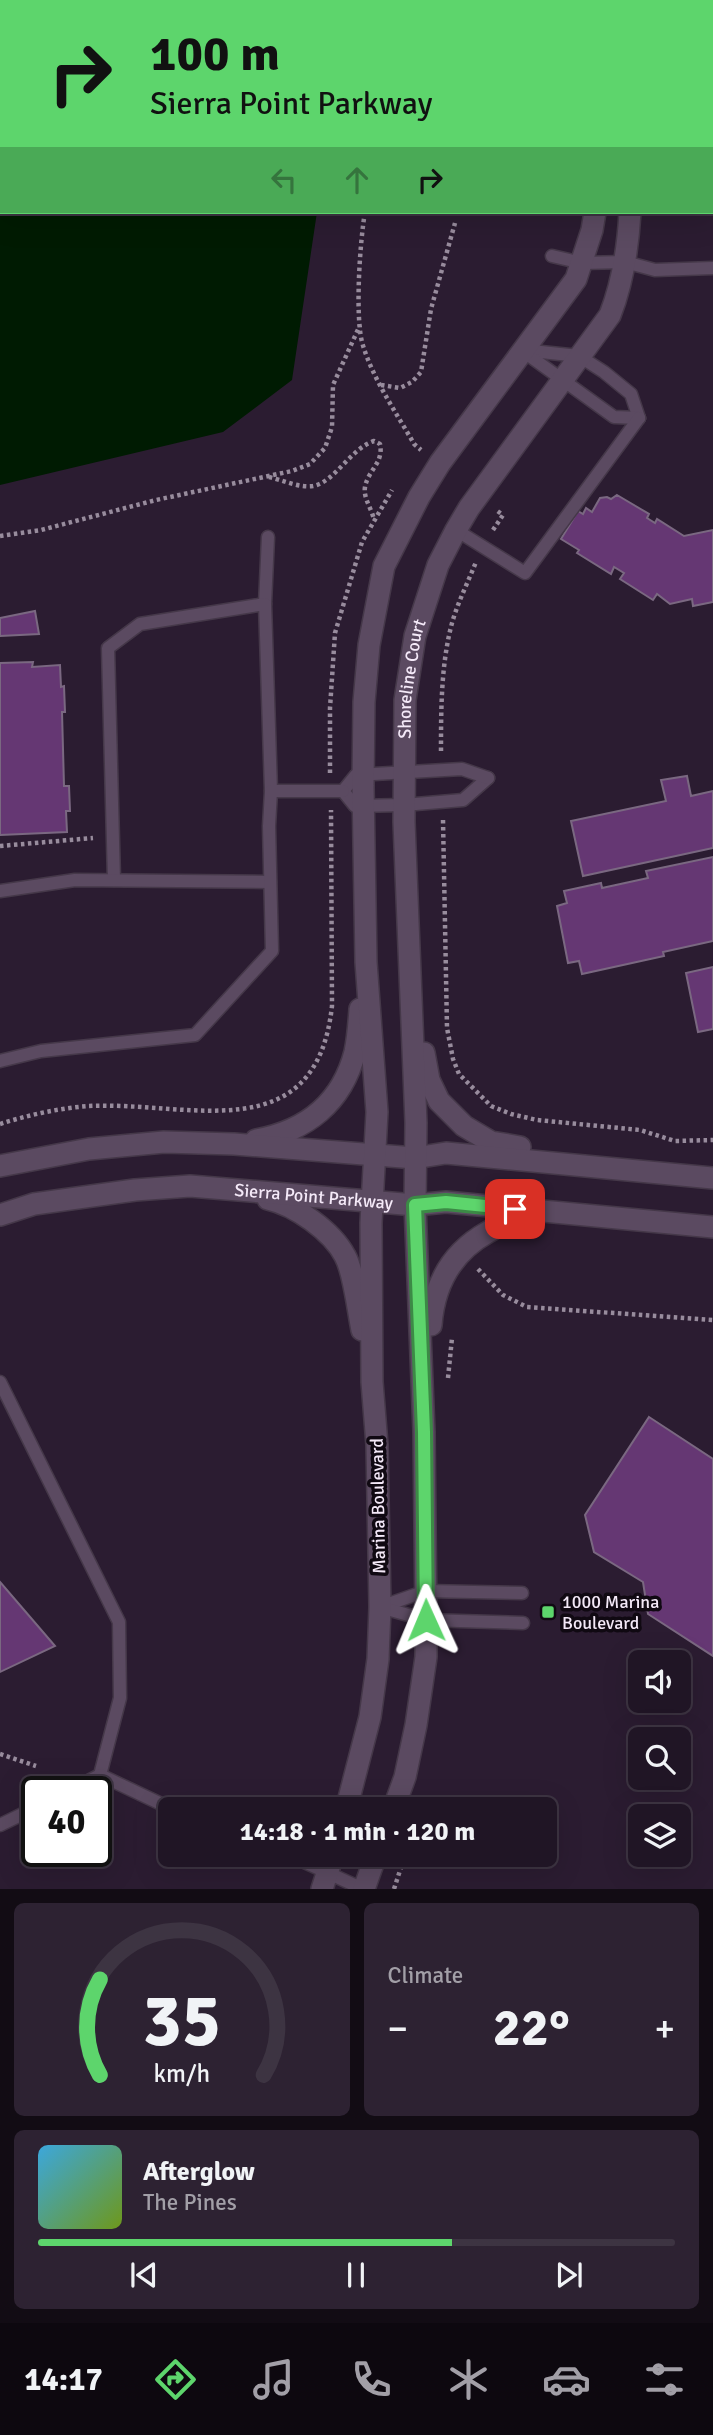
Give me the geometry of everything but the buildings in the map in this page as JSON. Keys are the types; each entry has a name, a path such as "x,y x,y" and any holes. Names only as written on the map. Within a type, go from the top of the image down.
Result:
{"street":[{"path":"372,1200 376,1155 376,1080 366,962 363,774 369,645 384,566 419,497 440,463 576,279 595,214"},
{"name":"Shoreline Court","path":"415,1205 416,1123 403,771 405,700 415,636 438,565 469,508 610,315 618,295 625,262 630,214"},
{"path":"234,1144 278,1135 306,1124 333,1099 347,1076 355,1051 366,962"},
{"path":"412,988 429,1080 439,1101 464,1126 491,1142 580,1158 627,1163 648,1172"},
{"path":"0,1166 89,1149 164,1142 234,1144 415,1158 446,1153 713,1178"},
{"path":"190,1186 284,1202 326,1234 346,1256 372,1382"},
{"name":"Sierra Point Parkway","path":"0,1215 34,1204 135,1190 190,1186 415,1205 446,1202 713,1227"},
{"name":"Marina Boulevard","path":"349,1797 370,1717 380,1607 377,1445 372,1382 372,1200"},
{"path":"398,1797 405,1777 416,1725 426,1657 424,1432 415,1205"},
{"path":"424,1432 433,1304 446,1269 470,1242 506,1222 560,1213"},
{"path":"364,1889 372,1867"}],"lane":[{"path":"552,256 582,263 625,262 655,270 713,268"},
{"path":"522,350 579,356 631,394 639,418"},
{"path":"522,350 614,417 639,418"},
{"path":"456,530 525,573 639,418"},
{"path":"0,1061 41,1051 195,1035 272,951 271,791 265,604 268,537"},
{"path":"114,880 108,648 140,624 265,604"},
{"path":"462,769 488,778 463,800 404,805 355,806 344,790 356,775 363,774 462,769"},
{"path":"271,791 344,790"},
{"path":"0,891 75,880 270,882"},
{"path":"0,1381 118,1622 120,1698 100,1775 158,1804"},
{"path":"380,1607 426,1591 522,1593"},
{"path":"380,1607 426,1620 523,1623"},
{"path":"0,1825 21,1815"},
{"path":"327,1872 364,1889"}],"path":[{"path":"365,214 360,287 362,341 380,384 418,447"},
{"path":"380,384 400,388 412,382 421,372 431,309 455,223"},
{"path":"0,536 41,530 156,500 292,471 310,464 325,448 332,427 332,386 360,325"},
{"path":"267,477 315,486 330,476 362,445 374,441 380,444 382,453 365,485 365,497 372,508 374,521"},
{"path":"491,535 503,515"},
{"path":"441,749 442,693 452,622 481,553"},
{"path":"442,810 447,917 447,1028 459,1074 491,1106 511,1114 537,1120 640,1130 675,1141 713,1140"},
{"path":"0,846 66,839 113,838"},
{"path":"0,1124 21,1117 88,1106 220,1112 269,1105 304,1080"},
{"path":"471,1261 503,1295 527,1307 713,1320"},
{"path":"0,1754 36,1766"},
{"path":"394,1889 401,1867"}],"shaded area":[{"path":"0,214 317,214 292,380 223,432 0,485"}],"place":[{"name":"1000 Marina Boulevard","path":"548,1612"}],"route":[{"path":"426,1620 424,1432 415,1205 446,1202 515,1209"}]}
